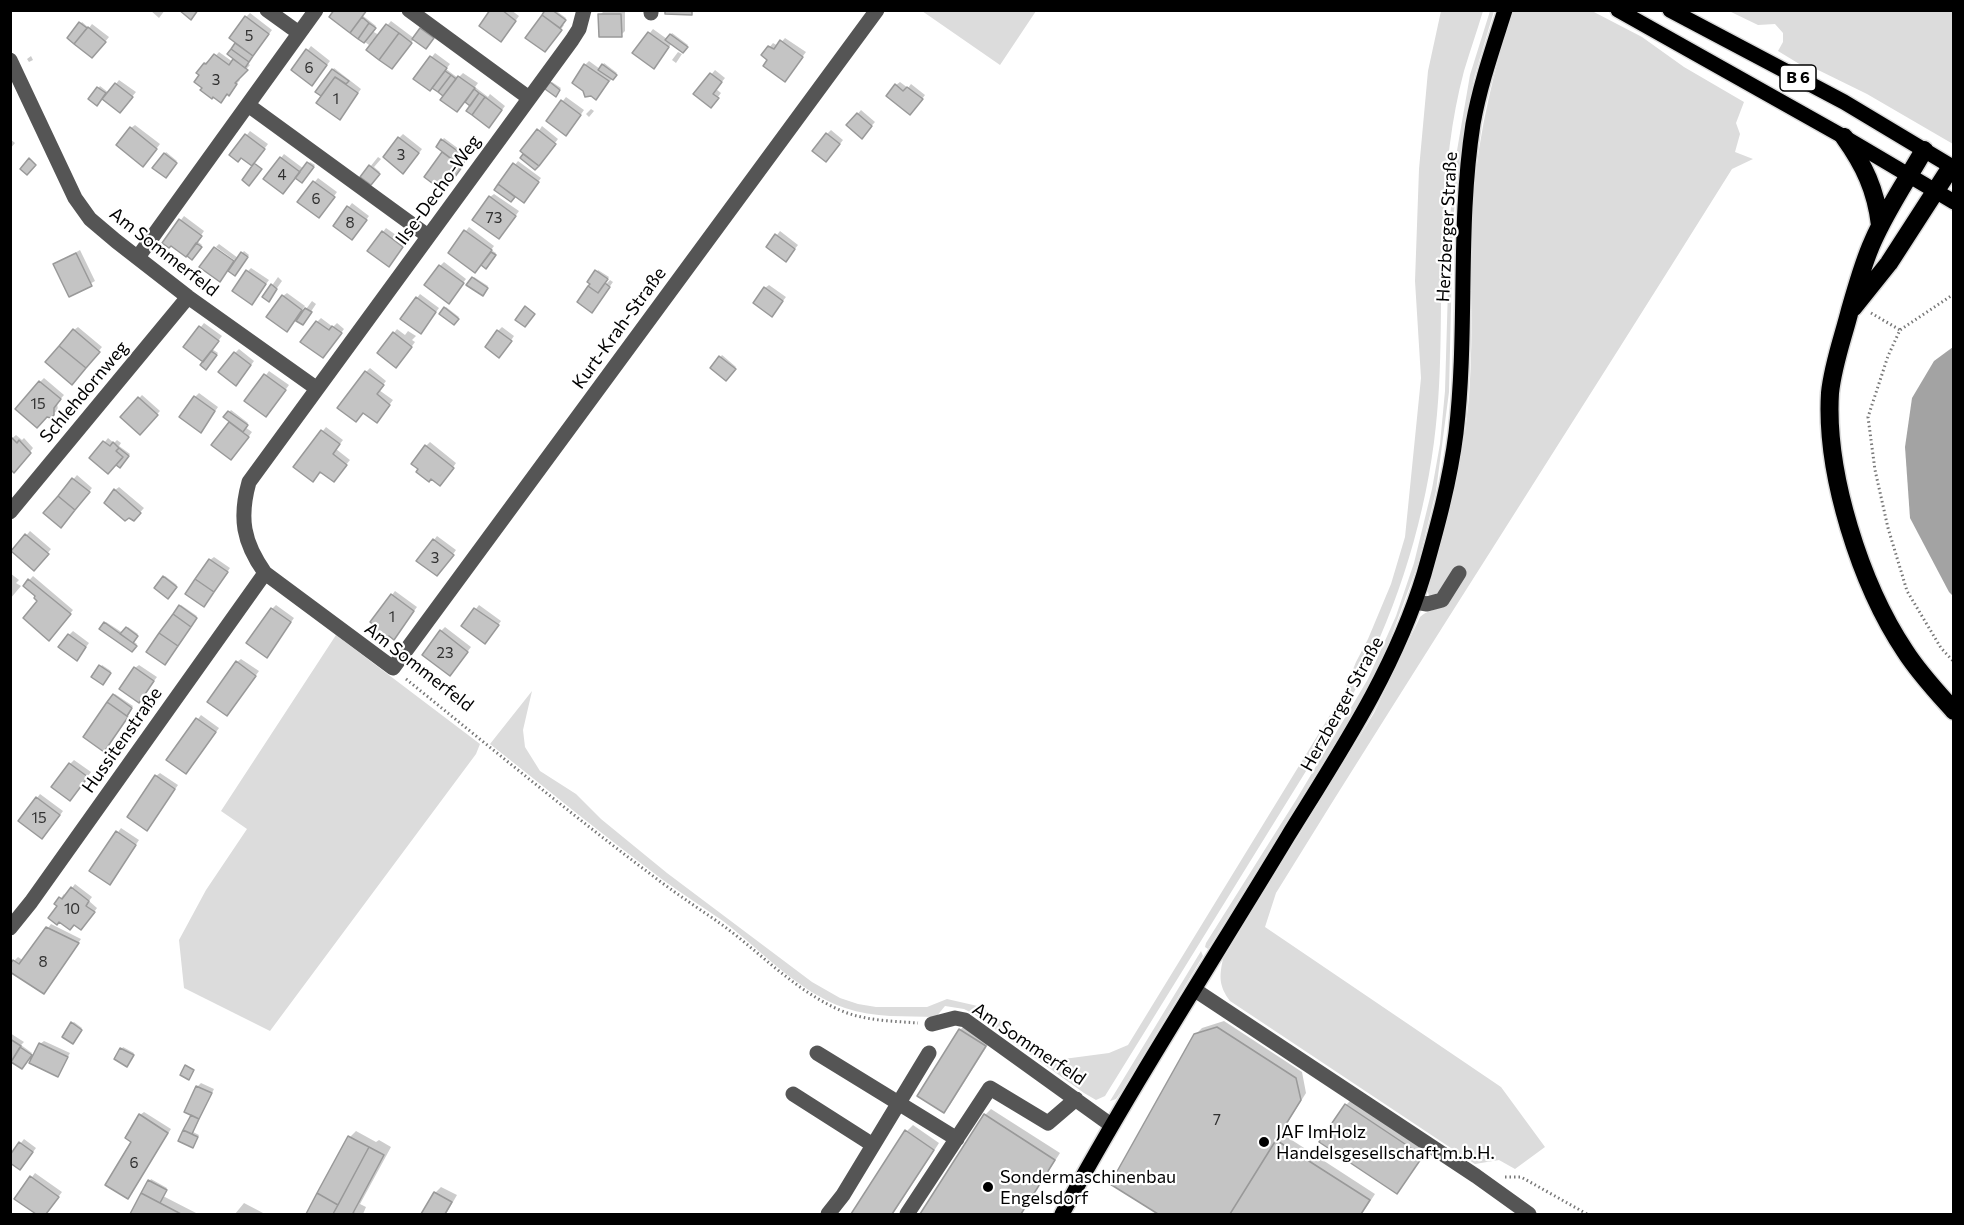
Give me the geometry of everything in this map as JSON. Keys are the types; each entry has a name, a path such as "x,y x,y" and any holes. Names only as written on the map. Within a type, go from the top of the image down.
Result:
{"highway":[{"path":"1844,137 1871,182 1881,225"},
{"path":"1924,150 1881,225 1861,268 1854,307 1837,350 1830,393 1831,437 1840,494 1861,561 1888,622 1905,651 1953,711"},
{"path":"1854,307 1889,263 1952,168"}],"main road":[{"name":"Herzberger Straße","path":"1062,1215 1111,1125 1364,712 1392,658 1415,602 1437,528 1456,434 1461,348 1463,224 1467,172 1483,79 1505,10"},
{"name":"B 6","path":"1618,10 1844,137 1953,202"},
{"name":"B 6","path":"1670,10 1844,102 1952,168"}],"street":[{"path":"267,10 299,33"},
{"path":"138,257 316,10"},
{"path":"409,10 529,98"},
{"name":"Ilse-Decho-Weg","path":"316,388 579,29 584,10"},
{"name":"Kurt-Krah-Straße","path":"393,668 877,10"},
{"name":"Am Sommerfeld","path":"10,60 75,198 90,219 188,297 316,388 249,482 243,516 245,535 253,556 265,573 393,668"},
{"path":"248,105 429,236"},
{"name":"Schlehdornweg","path":"10,512 188,297"},
{"name":"Hussitenstraße","path":"10,928 265,573"},
{"path":"1415,602 1426,604 1442,600 1459,573"},
{"path":"1195,990 1487,1184 1528,1215"},
{"name":"Am Sommerfeld","path":"932,1024 955,1018 965,1020 1111,1125"},
{"path":"817,1053 957,1139"},
{"path":"828,1215 843,1195 929,1053"},
{"path":"908,1215 990,1088 1048,1123 1076,1099"},
{"path":"793,1094 873,1145"}],"path":[{"path":"1446,244 1447,210"},
{"path":"1953,294 1900,330 1888,356 1868,417 1875,470 1888,528 1907,591 1941,648 1953,662"},
{"path":"1854,307 1900,330"},
{"name":"Am Sommerfeld","path":"393,668 590,827 820,1000 843,1011 880,1020 932,1024"},
{"path":"1487,1184 1501,1176 1521,1177 1587,1215"}],"shaded area":[{"path":"922,11 1036,11 1000,65"},
{"path":"1441,11 1483,11 1459,89 1450,145 1443,220 1437,414 1429,476 1404,575 1380,638 1350,700 1105,1096 1096,1100 1084,1093 964,1009 945,1006 936,1017 879,1015 845,1008 812,992 781,970 723,921 619,847 490,744 532,691 523,730 525,747 540,771 576,794 601,819 667,873 812,982 840,998 876,1007 927,1007 947,999 982,1007 1056,1060 1109,1053 1128,1045 1343,694 1391,584 1405,537 1421,378 1415,281 1419,169 1428,71"},
{"path":"1490,11 1494,11 1474,78 1458,169 1453,222 1449,392 1436,491 1418,564 1385,653 1358,706 1208,949 1205,947 1206,943 1296,800 1368,679 1396,616 1414,563 1440,444 1445,391 1450,220 1454,168 1470,75"},
{"path":"1512,11 1592,11 1642,37 1684,67 1744,102 1736,123 1740,134 1735,152 1753,159 1732,169 1276,893 1265,927 1501,1087 1545,1147 1515,1169 1499,1160 1475,1164 1230,1001 1222,986 1221,976 1223,959 1374,713 1420,617 1443,606 1443,593 1432,599 1427,588 1442,541 1463,446 1469,397 1476,170 1488,101"},
{"path":"1729,11 1953,11 1953,144 1867,94 1812,67 1801,65 1778,51 1783,42 1783,33 1775,24 1758,25"},
{"path":"1953,347 1953,596 1910,518 1905,447 1912,398 1934,361"},
{"path":"336,635 480,744 476,754 270,1031 184,988 179,940 206,890 247,829 221,811"},
{"path":"1201,951 1203,956 1121,1092 1116,1099 1110,1101"}],"building":[{"path":"179,10 198,10 191,20"},
{"path":"334,10 367,10 350,33 329,17"},
{"path":"490,10 502,10 516,21 501,42 479,26"},
{"path":"545,10 552,10 566,20 560,28 542,15"},
{"path":"665,10 692,10 692,15 665,14"},
{"path":"598,14 621,14 622,37 599,37"},
{"path":"542,15 562,30 545,52 525,38"},
{"path":"245,16 269,34 253,56 229,38"},
{"path":"362,17 369,23 358,39 350,33"},
{"path":"79,22 87,28 74,44 67,38"},
{"path":"369,23 376,28 364,43 358,39"},
{"path":"386,24 399,33 379,60 366,50"},
{"path":"88,27 106,42 92,58 74,44"},
{"path":"420,28 434,38 426,49 412,39"},
{"path":"648,32 669,47 654,69 632,53"},
{"path":"399,33 412,43 392,69 379,60"},
{"path":"670,34 688,47 683,53 665,40"},
{"path":"780,40 803,57 785,82 763,66 767,60 761,55 768,46 774,49"},
{"path":"235,43 253,56 249,62 231,49"},
{"path":"231,49 249,62 245,68 227,54"},
{"path":"306,49 327,65 312,86 291,70"},
{"path":"214,54 229,65 233,59 248,70 235,83 237,84 229,96 227,94 221,103 200,90 202,88 194,82 199,75 196,73"},
{"path":"430,56 447,68 430,91 413,79"},
{"path":"584,64 609,81 596,100 591,96 585,97 583,91 572,83"},
{"path":"602,64 617,75 613,80 598,70"},
{"path":"332,69 349,81 346,84 335,77 321,96 315,92"},
{"path":"445,71 451,75 438,92 432,88"},
{"path":"710,73 722,82 713,94 719,98 711,108 693,94"},
{"path":"451,75 456,79 443,96 438,92"},
{"path":"458,76 475,88 457,112 440,100"},
{"path":"335,77 358,93 340,120 316,103"},
{"path":"550,82 560,90 556,97 545,89"},
{"path":"115,83 133,97 120,113 102,99"},
{"path":"895,84 903,91 907,87 923,99 910,115 886,96"},
{"path":"97,87 106,93 97,106 88,99"},
{"path":"474,89 479,93 470,106 465,102"},
{"path":"479,93 485,97 472,115 466,111"},
{"path":"485,97 502,110 489,128 472,115"},
{"path":"561,100 581,115 566,136 546,121"},
{"path":"857,113 872,126 862,139 846,125"},
{"path":"130,127 157,149 143,167 116,145"},
{"path":"537,129 556,144 539,166 520,151"},
{"path":"826,133 840,144 826,162 812,151"},
{"path":"245,134 265,149 252,166 241,158 238,162 229,155"},
{"path":"398,137 419,153 403,174 383,157"},
{"path":"441,139 467,158 461,166 436,147"},
{"path":"442,152 462,167 444,192 424,177"},
{"path":"164,153 177,163 166,178 152,168"},
{"path":"523,154 539,166 535,170 520,158"},
{"path":"280,157 300,172 283,194 263,179"},
{"path":"29,158 36,165 27,175 20,169"},
{"path":"307,162 314,167 302,183 295,178"},
{"path":"254,163 262,169 249,186 242,180"},
{"path":"513,163 539,182 524,203 498,184"},
{"path":"369,165 380,174 371,185 360,177"},
{"path":"313,181 335,197 319,218 297,202"},
{"path":"498,184 515,197 511,202 494,190"},
{"path":"489,196 516,216 499,239 472,220"},
{"path":"347,206 367,220 352,240 333,226"},
{"path":"179,219 202,236 186,257 171,246 169,248 162,243"},
{"path":"464,230 492,250 475,273 448,253"},
{"path":"382,231 403,247 389,267 367,251"},
{"path":"775,234 795,249 786,262 766,247"},
{"path":"196,243 202,247 192,260 187,256"},
{"path":"214,247 234,261 220,282 199,267"},
{"path":"241,252 248,257 235,276 228,271"},
{"path":"491,252 496,255 486,269 481,265"},
{"path":"76,253 92,286 69,297 53,264"},
{"path":"439,265 464,283 449,304 424,285"},
{"path":"246,270 266,284 252,305 232,291"},
{"path":"595,270 608,279 598,293 588,286 590,284 587,282"},
{"path":"472,277 488,288 483,296 466,285"},
{"path":"605,283 610,287 592,313 577,302 588,286 598,293"},
{"path":"271,284 277,289 269,302 262,297"},
{"path":"764,287 783,301 772,317 753,303"},
{"path":"282,295 302,310 287,332 266,317"},
{"path":"416,297 436,312 421,334 400,319"},
{"path":"525,306 535,314 525,327 515,320"},
{"path":"444,307 459,319 454,325 439,314"},
{"path":"305,308 312,312 303,325 296,321"},
{"path":"316,321 329,330 332,326 342,333 323,358 300,342"},
{"path":"199,326 219,341 203,362 183,347"},
{"path":"73,329 100,352 86,368 59,346"},
{"path":"497,330 512,341 499,358 485,347"},
{"path":"393,332 412,347 396,368 377,353"},
{"path":"59,346 86,368 72,385 45,362"},
{"path":"211,351 217,355 206,370 200,365"},
{"path":"234,352 251,365 236,386 218,372"},
{"path":"719,356 736,369 726,381 710,368"},
{"path":"365,371 384,385 377,394 390,405 377,423 363,413 356,422 337,408"},
{"path":"264,374 286,390 266,417 244,401"},
{"path":"39,381 61,399 54,408 54,415 51,418 47,417 37,428 15,409"},
{"path":"194,396 215,411 201,433 179,417"},
{"path":"138,397 158,415 140,435 120,417"},
{"path":"228,411 248,425 243,432 223,417"},
{"path":"229,422 249,437 231,460 211,445"},
{"path":"321,430 340,444 333,454 347,465 334,482 320,472 313,482 293,467"},
{"path":"11,437 17,443 19,440 31,453 14,473 10,469"},
{"path":"103,441 110,446 113,442 119,448 116,451 123,457 108,474 89,458"},
{"path":"425,445 454,468 440,486 431,479 429,482 416,472 418,469 411,464"},
{"path":"119,448 129,456 120,468 116,465 123,457 116,451"},
{"path":"72,478 90,492 75,510 58,496"},
{"path":"114,489 141,513 134,521 129,518 125,521 104,503"},
{"path":"58,496 75,510 61,528 43,513"},
{"path":"25,534 49,554 34,571 11,551"},
{"path":"433,539 454,555 437,576 416,561"},
{"path":"209,559 228,572 214,592 195,579"},
{"path":"163,576 177,587 168,599 154,588"},
{"path":"28,579 71,614 49,641 23,618 37,601 35,596 23,586"},
{"path":"195,579 214,592 204,607 185,594"},
{"path":"391,594 414,611 394,640 389,636 386,640 375,631 377,628 370,622"},
{"path":"179,605 197,618 191,627 173,614"},
{"path":"271,608 291,622 267,658 246,643"},
{"path":"474,608 499,625 485,644 461,626"},
{"path":"173,614 191,627 178,646 159,633"},
{"path":"104,622 137,646 132,652 99,629"},
{"path":"126,627 138,636 133,643 120,634"},
{"path":"440,630 468,652 450,676 422,655"},
{"path":"159,633 178,646 165,665 146,652"},
{"path":"68,634 86,647 77,661 58,647"},
{"path":"236,661 256,676 227,716 207,702"},
{"path":"99,665 111,673 103,685 91,677"},
{"path":"134,667 154,681 139,703 119,689"},
{"path":"113,694 132,708 127,716 107,702"},
{"path":"107,702 128,717 104,752 83,737"},
{"path":"196,718 216,732 186,774 166,760"},
{"path":"69,763 88,777 70,801 51,787"},
{"path":"155,775 175,789 147,831 127,817"},
{"path":"36,797 60,815 42,839 18,821"},
{"path":"116,831 136,845 110,885 89,871"},
{"path":"71,887 89,901 86,906 95,912 81,930 74,925 70,930 59,922 57,925 48,918 57,906 54,904 59,897 62,899"},
{"path":"46,927 79,943 44,994 10,972 10,964 13,960 19,964"},
{"path":"71,1022 82,1030 73,1044 62,1037"},
{"path":"1217,1027 1296,1078 1301,1100 1230,1214 1158,1214 1110,1184 1194,1034"},
{"path":"959,1029 986,1046 944,1113 917,1096"},
{"path":"10,1039 21,1046 11,1062 10,1061"},
{"path":"39,1043 68,1057 58,1077 29,1063"},
{"path":"20,1047 32,1055 22,1069 11,1062"},
{"path":"120,1048 134,1055 127,1067 114,1059"},
{"path":"185,1065 194,1070 189,1080 180,1075"},
{"path":"196,1086 212,1093 199,1119 184,1112"},
{"path":"1345,1104 1423,1156 1397,1194 1319,1142"},
{"path":"139,1114 168,1133 128,1199 105,1185 131,1142 125,1138"},
{"name":"Sondermaschinenbau Engelsdorf","path":"984,1114 1055,1160 1021,1214 920,1214"},
{"path":"191,1115 199,1119 192,1134 183,1130"},
{"path":"183,1130 198,1137 193,1148 178,1141"},
{"path":"905,1130 934,1150 892,1214 851,1214"},
{"path":"348,1136 369,1147 338,1205 317,1193"},
{"path":"1276,1140 1370,1200 1361,1214 1230,1214"},
{"path":"19,1142 33,1152 20,1170 10,1163 10,1155"},
{"path":"369,1147 384,1155 353,1213 356,1214 333,1214"},
{"path":"30,1176 59,1197 46,1214 36,1214 14,1199"},
{"path":"148,1180 167,1190 160,1203 141,1193"},
{"path":"434,1192 452,1202 445,1214 421,1214"},
{"path":"141,1193 160,1203 181,1214 130,1214"},
{"path":"317,1193 338,1205 333,1214 306,1214"}],"place":[{"name":"JAF ImHolz Handelsgesellschaft m.b.H.","path":"1264,1142"},
{"name":"Sondermaschinenbau Engelsdorf","path":"988,1187"}]}
